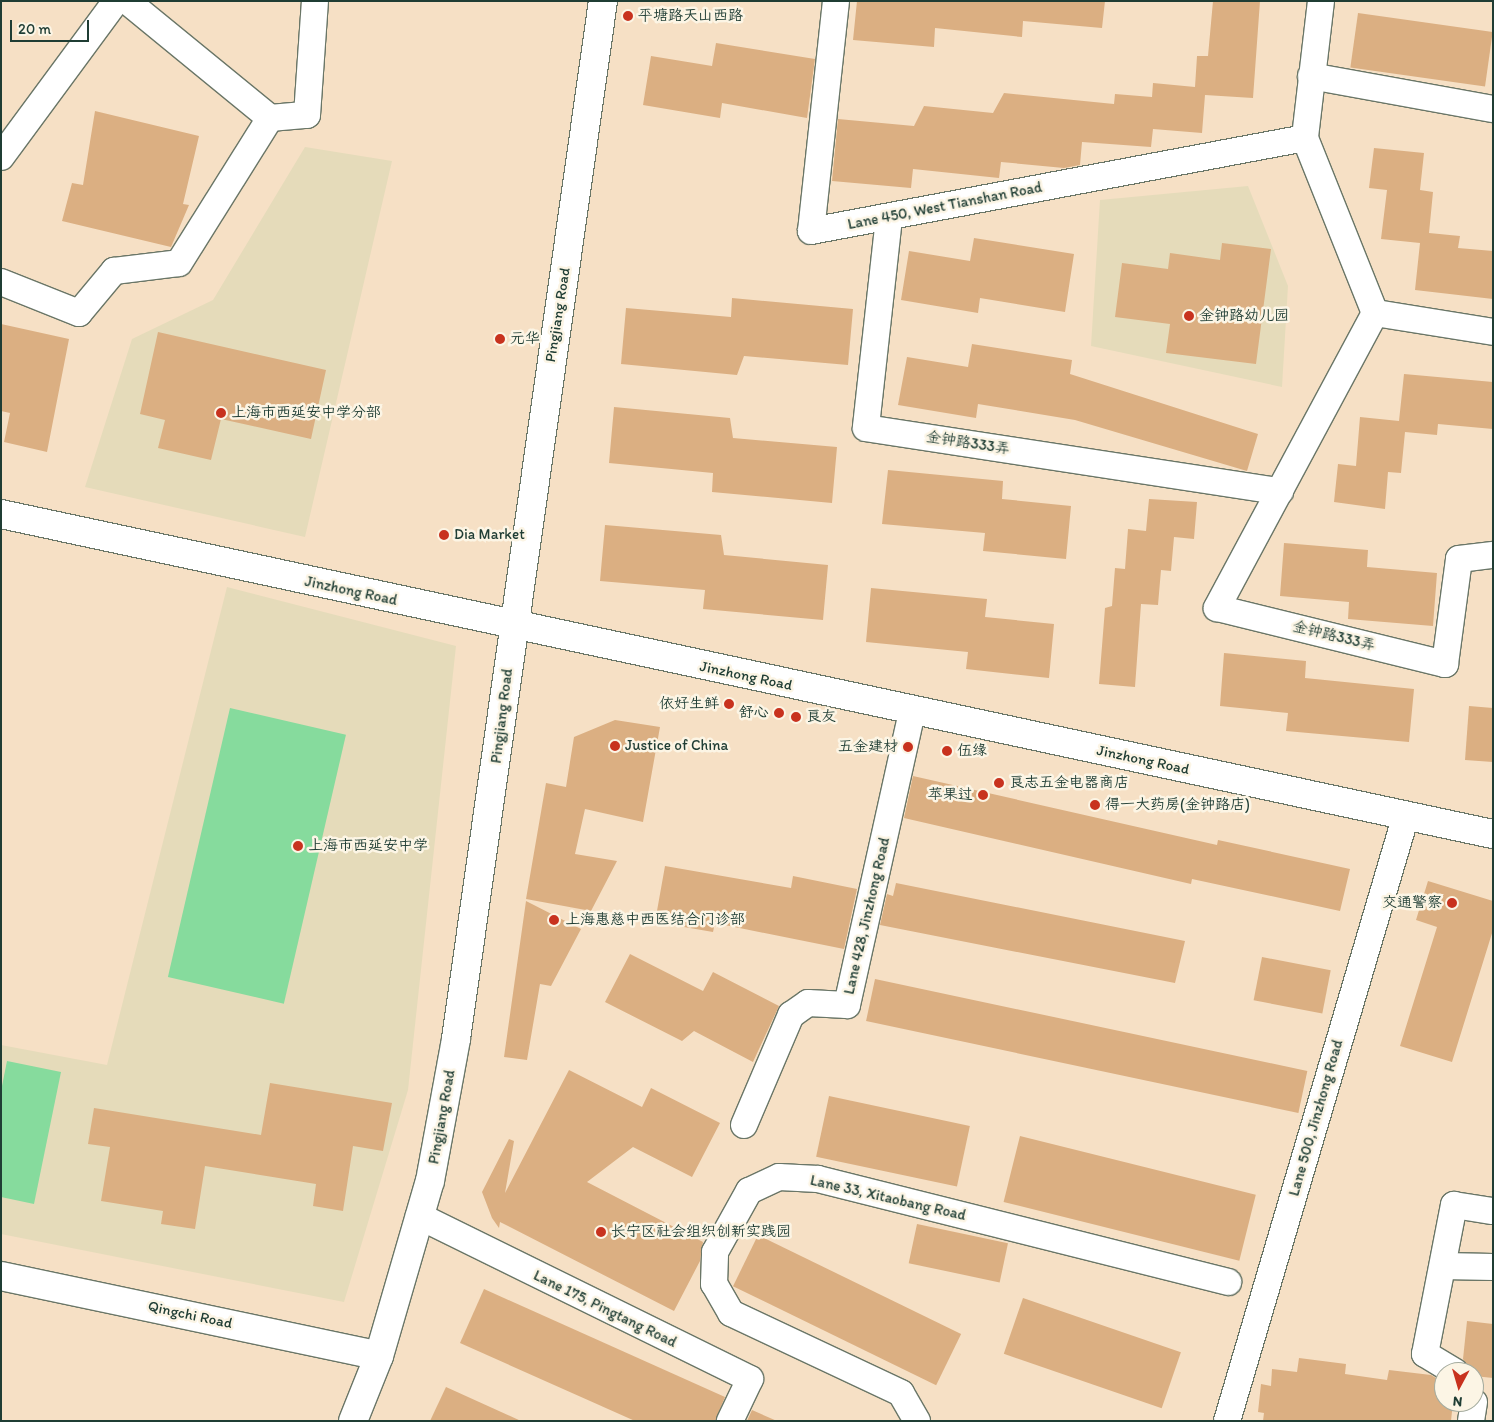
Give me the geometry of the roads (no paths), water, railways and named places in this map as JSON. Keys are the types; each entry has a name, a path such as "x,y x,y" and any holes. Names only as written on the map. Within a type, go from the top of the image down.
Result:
{"street":[{"path":"2,153 116,1"},
{"path":"127,1 270,118 307,115 314,1"},
{"name":"Pingjiang Road","path":"353,1421 379,1356 419,1216 456,1039 513,624 603,1"},
{"name":"Lane 450, West Tianshan Road","path":"836,1 811,231 889,218 1305,138"},
{"path":"1321,1 1305,138 1375,313 1493,332"},
{"path":"1311,76 1493,110"},
{"path":"1,282 80,313 114,271 179,263 270,118"},
{"name":"金钟路333弄","path":"889,218 866,428 1280,490"},
{"name":"金钟路333弄","path":"1375,313 1217,608 1445,664 1459,560 1493,555"},
{"name":"Jinzhong Road","path":"1,514 912,711 1493,834"},
{"name":"Lane 428, Jinzhong Road","path":"744,1125 791,1015 808,1003 846,1005 912,711"},
{"name":"Lane 500, Jinzhong Road","path":"1227,1421 1406,815"},
{"name":"Lane 33, Xitaobang Road","path":"917,1421 901,1393 731,1313 714,1284 715,1252 749,1191 779,1177 818,1179 1228,1282"},
{"path":"1438,1362 1425,1354 1454,1205 1493,1211"},
{"name":"Lane 175, Pingtang Road","path":"419,1216 750,1379 730,1421"},
{"path":"1443,1266 1493,1267"},
{"name":"Qingchi Road","path":"1,1276 379,1356"}],"place":[{"name":"平塘路天山西路","path":"628,16"},
{"name":"金钟路幼儿园","path":"1189,316"},
{"name":"元华","path":"500,339"},
{"name":"上海市西延安中学分部","path":"221,413"},
{"name":"Dia Market","path":"444,535"},
{"name":"依好生鲜","path":"729,704"},
{"name":"舒心","path":"779,713"},
{"name":"良友","path":"796,717"},
{"name":"Justice of China","path":"615,746"},
{"name":"五金建材","path":"908,747"},
{"name":"伍缘","path":"947,751"},
{"name":"良志五金电器商店","path":"999,783"},
{"name":"苹果过","path":"983,795"},
{"name":"得一大药房(金钟路店)","path":"1095,805"},
{"name":"上海市西延安中学","path":"298,846"},
{"name":"交通警察","path":"1452,903"},
{"name":"上海惠慈中西医结合门诊部","path":"554,920"},
{"name":"长宁区社会组织创新实践园","path":"601,1232"}]}
